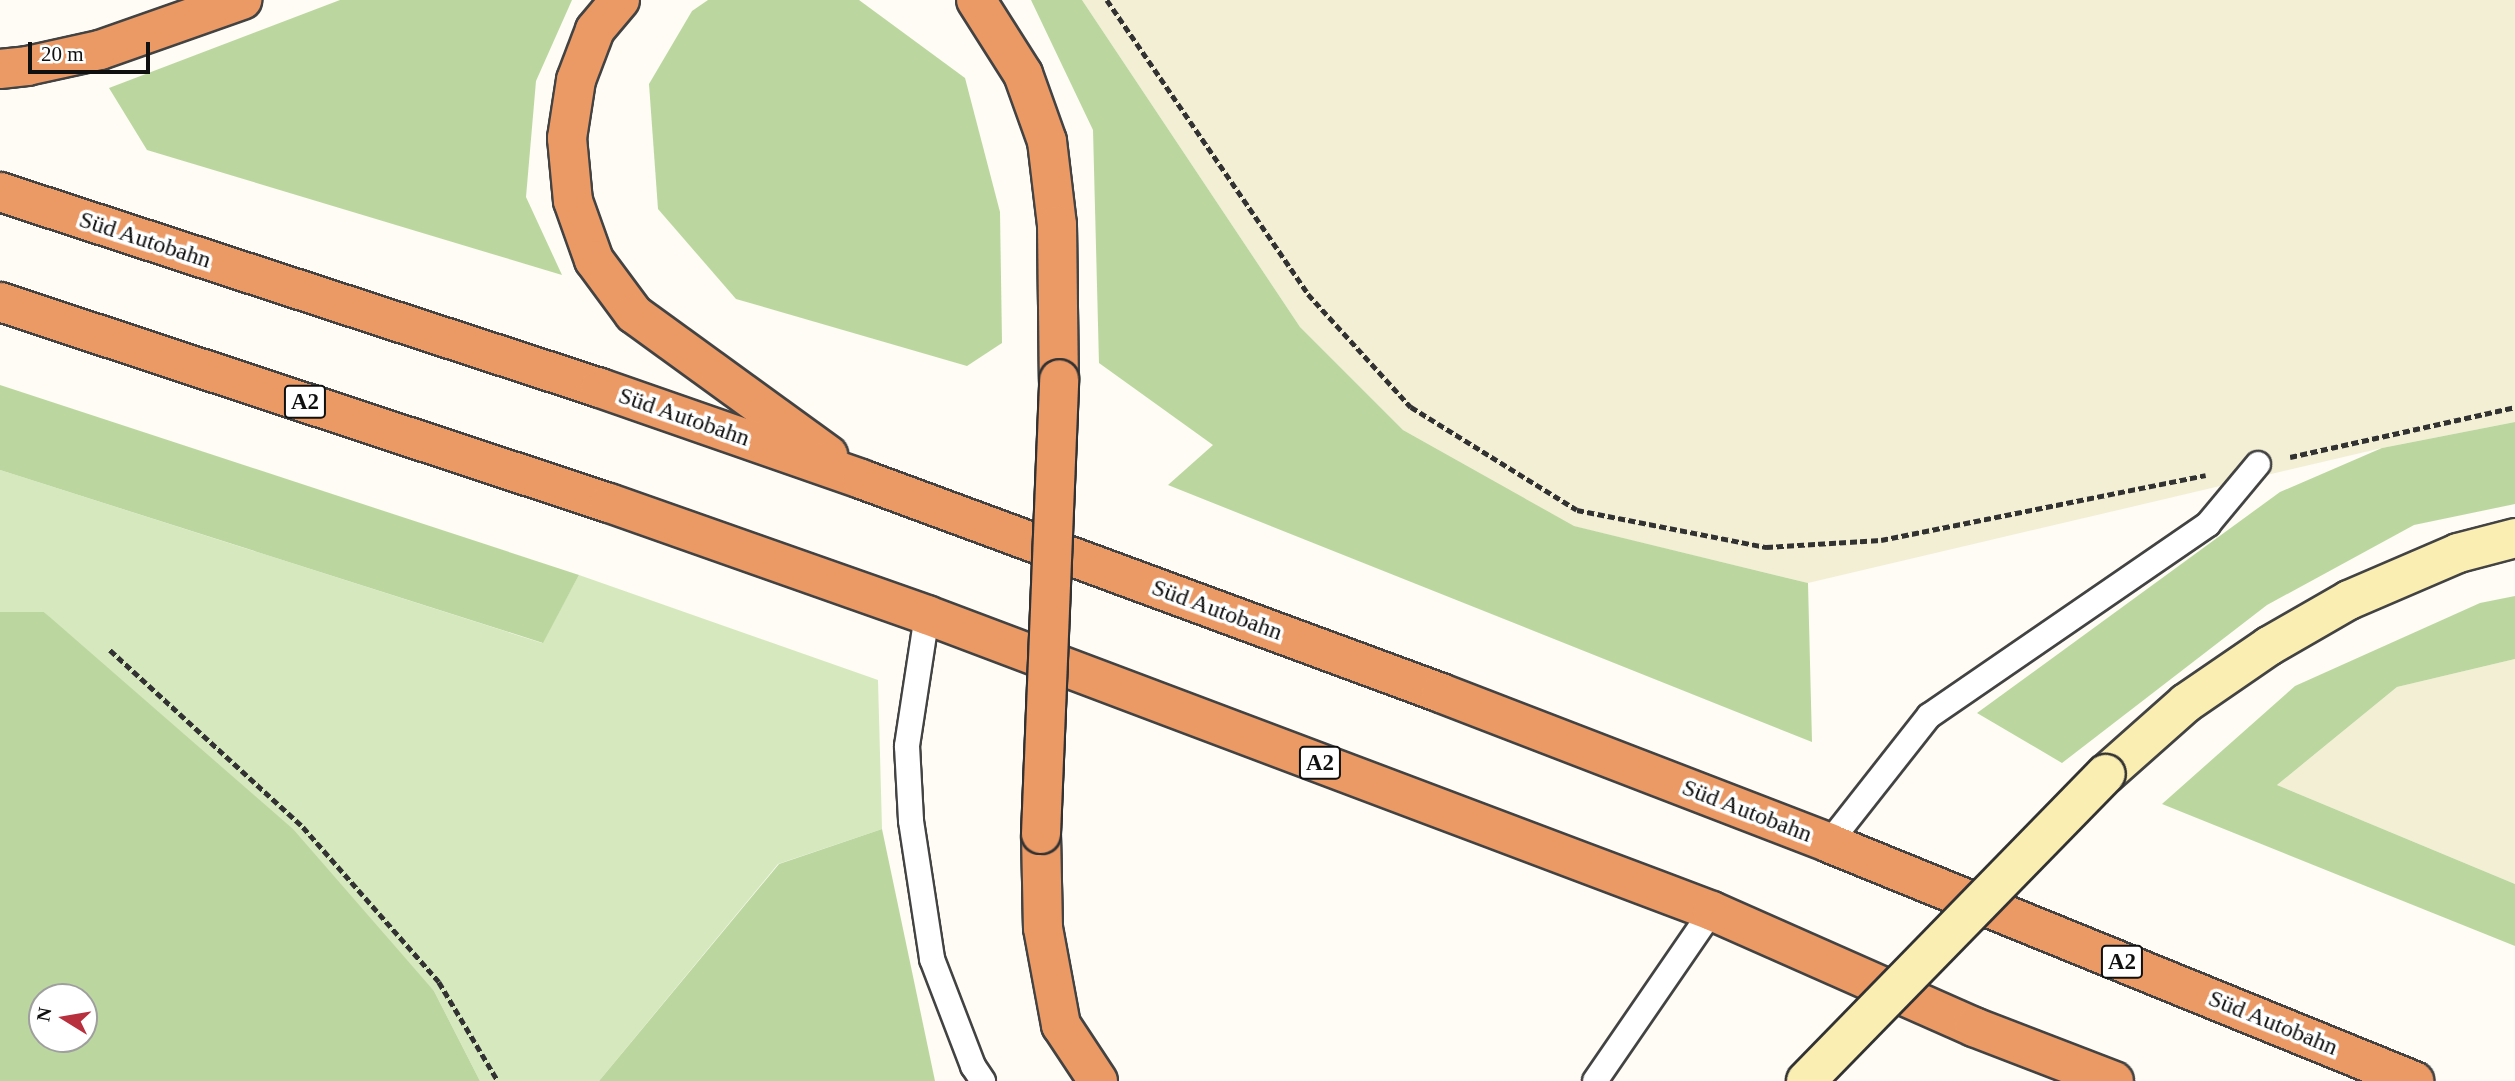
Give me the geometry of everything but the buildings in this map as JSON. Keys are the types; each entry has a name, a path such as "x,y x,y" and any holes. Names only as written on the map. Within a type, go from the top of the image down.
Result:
{"highway":[{"path":"0,69 100,50 242,0"},
{"path":"620,0 595,30 590,42 576,80 567,138 573,201 594,260 634,314 861,479"},
{"path":"976,0 1024,74 1047,141 1057,225 1059,379 1041,834 1043,928 1061,1025 1098,1081"},
{"name":"Süd Autobahn","path":"0,192 600,388 861,479 1441,693 1829,843 2414,1081"},
{"name":"A2","path":"0,302 609,503 927,615 1713,911 1974,1027 2114,1081"},
{"path":"1974,1027 2069,1081"}],"street":[{"path":"1806,1081 2106,774 2186,703 2269,646 2374,589 2458,552 2515,538"}],"lane":[{"path":"1829,843 1929,716 2208,524 2258,464"},
{"path":"927,615 907,746 911,821 932,959 972,1066 983,1081"},
{"path":"1595,1081 1713,911"}],"path":[{"path":"1107,0 1308,294 1410,407 1577,510 1766,547 1881,540 2258,464 2515,407"},
{"path":"110,650 303,827 439,982 498,1081"}],"shaded area":[{"path":"1082,0 2515,0 2515,422 2382,448 1808,583 1573,526 1403,430 1300,327"},
{"path":"2515,659 2515,884 2277,785 2397,687"}],"green space":[{"path":"340,0 572,0 536,81 526,197 562,275 147,150 109,88"},
{"path":"708,0 859,0 965,78 1000,212 1002,343 967,366 736,299 658,209 649,84 692,11"},
{"path":"1031,0 1082,0 1300,327 1403,430 1574,526 1808,583 1812,742 1168,485 1213,445 1099,363 1093,130"},
{"path":"0,385 579,575 543,643 0,470"},
{"path":"2515,422 2515,504 2414,525 2267,605 2062,763 1977,713 2280,492 2382,448"},
{"path":"0,470 542,643 579,575 878,680 882,829 778,864 599,1081 480,1081 434,991 44,612 0,612"},
{"path":"2515,596 2515,659 2397,687 2277,785 2515,884 2515,946 2162,804 2295,686 2480,603"},
{"path":"0,612 44,612 293,829 434,991 480,1081 0,1081"},
{"path":"882,829 935,1081 599,1081 779,864"}]}
